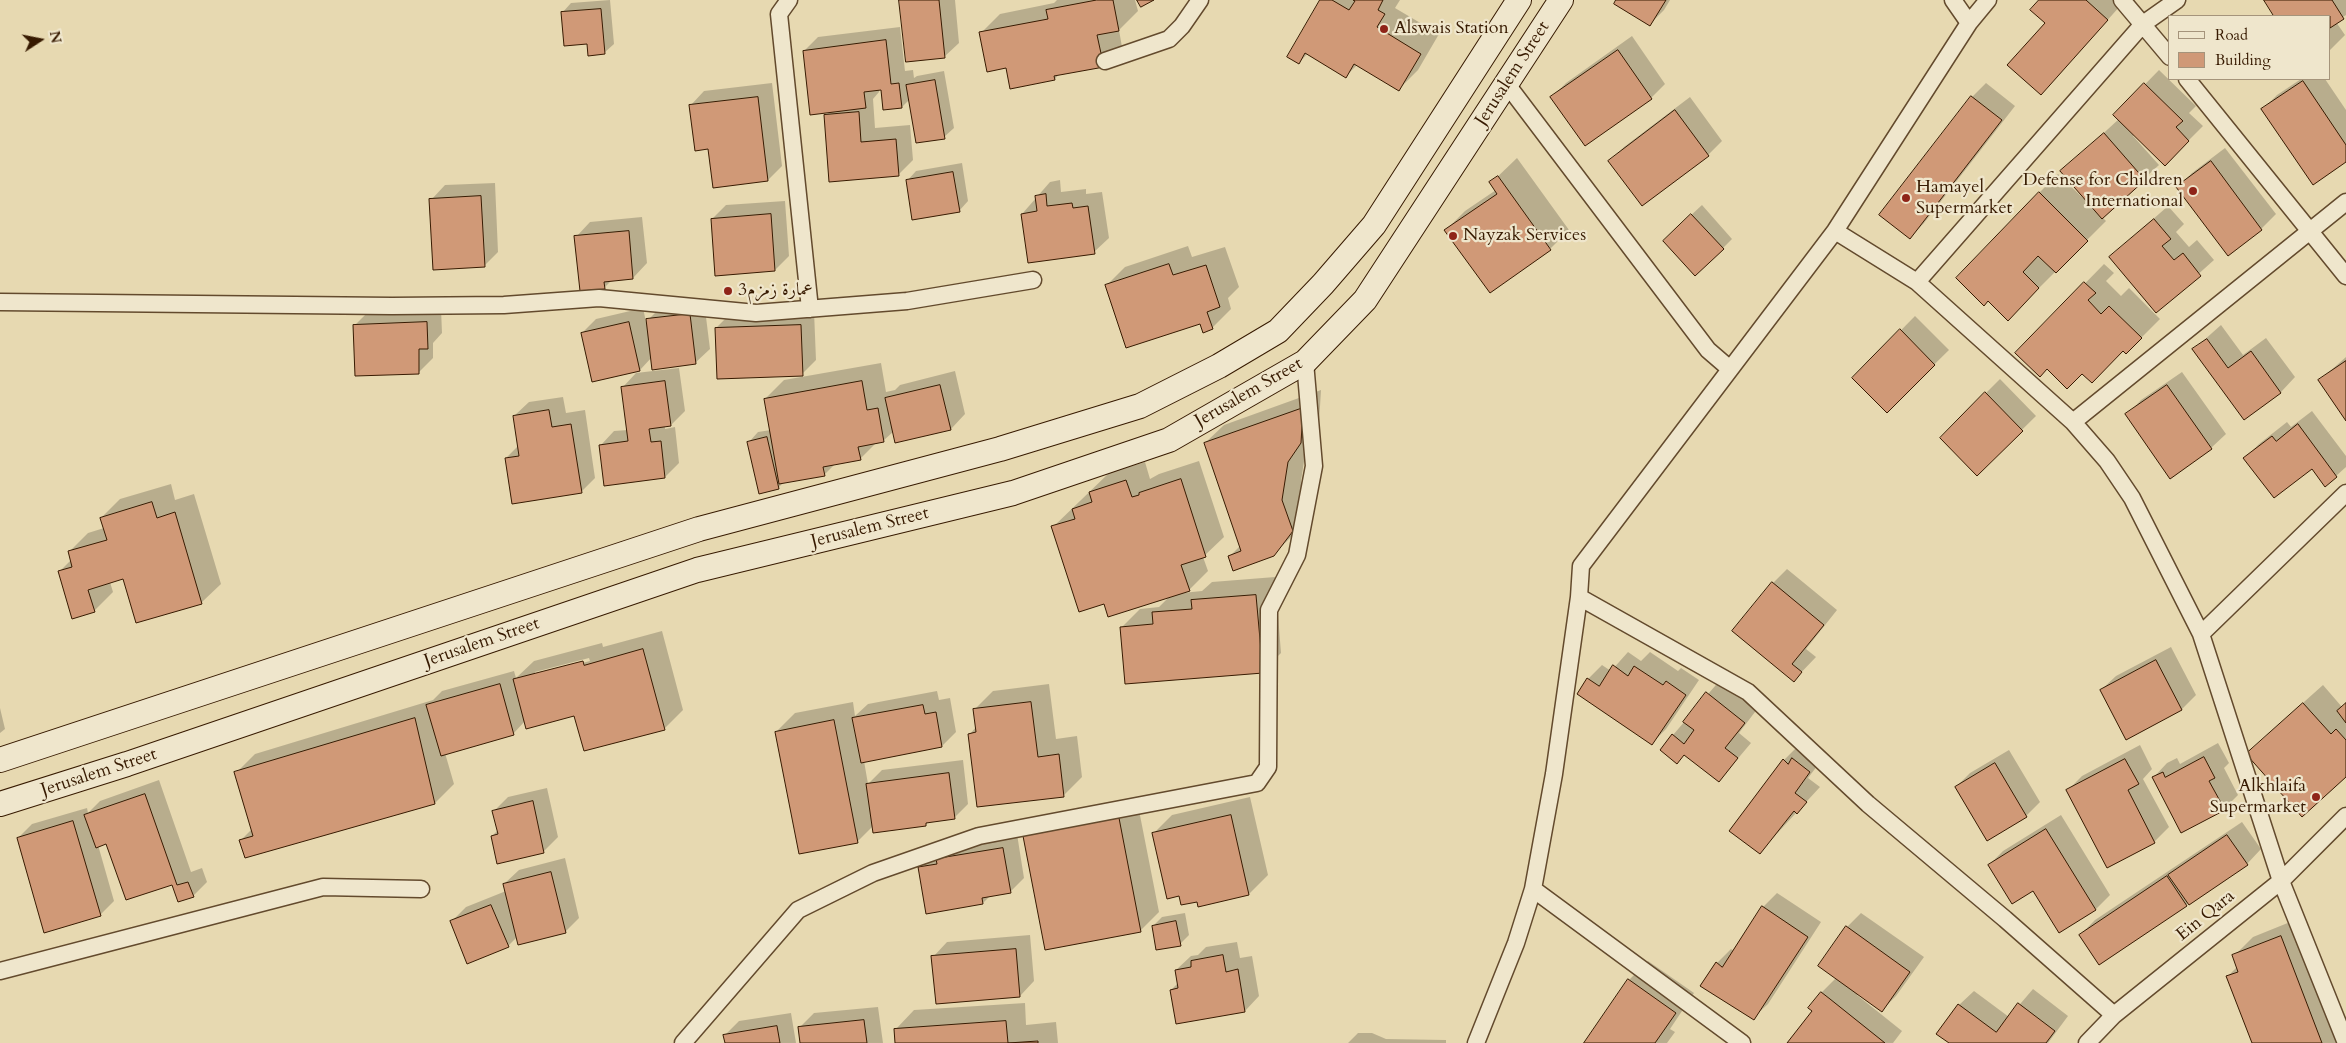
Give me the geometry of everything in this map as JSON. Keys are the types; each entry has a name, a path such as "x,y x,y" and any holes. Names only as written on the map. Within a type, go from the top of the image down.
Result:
{"main road":[{"name":"Jerusalem Street","path":"0,760 699,530 1000,449 1140,406 1219,366 1278,330 1323,284 1374,225 1519,0"},
{"name":"Jerusalem Street","path":"0,804 137,761 697,570 1013,493 1169,440 1305,362 1365,300 1561,0"},
{"path":"697,570 699,530"}],"street":[{"path":"789,0 780,14 810,309"},
{"path":"1105,61 1169,39 1182,26 1200,0"},
{"path":"1953,0 1969,23"},
{"path":"1476,1043 1516,943 1533,889 1554,774 1579,597 1581,566 1835,231 1969,23 1988,0"},
{"path":"2122,0 2168,55"},
{"path":"1916,282 2143,24 2177,0"},
{"path":"2188,80 2346,276"},
{"path":"1506,83 1708,350 1730,370"},
{"path":"2073,422 2346,202"},
{"path":"1835,231 1916,282 2073,422 2107,461 2132,498 2201,634 2281,881 2346,1043"},
{"path":"0,302 392,306 504,305 598,298 756,313 907,301 1033,280"},
{"path":"683,1043 798,910 873,873 979,836 1256,783 1268,767 1269,610 1297,555 1314,466 1305,362"},
{"path":"2201,634 2346,493"},
{"path":"1579,597 1748,692 1868,804 1997,912 2114,1015"},
{"name":"Ein Qara","path":"2087,1043 2114,1015 2281,881 2346,816"},
{"path":"0,971 323,888 422,889"},
{"path":"1533,889 1742,1043"}],"building":[{"path":"899,0 939,0 945,58 906,62"},
{"path":"1097,0 1113,0 1119,31 1097,35 1104,67 1054,76 1055,80 1010,89 1006,68 987,72 979,32 1048,19 1046,10"},
{"path":"1137,0 1154,0 1141,7"},
{"path":"1320,0 1332,0 1349,10 1355,1 1353,0 1383,0 1378,10 1385,14 1377,27 1421,54 1399,91 1354,64 1346,78 1305,53 1299,64 1287,57"},
{"path":"1616,0 1666,0 1650,26 1614,4"},
{"path":"2039,0 2086,0 2108,20 2041,95 2007,65 2045,23 2030,10"},
{"path":"2264,0 2332,0 2344,19 2331,27 2331,15 2273,15"},
{"path":"601,9 605,54 588,56 587,44 564,46 561,12"},
{"path":"886,40 891,84 899,83 902,108 883,110 881,90 864,92 866,108 810,115 803,51"},
{"path":"1618,50 1652,99 1585,146 1550,97"},
{"path":"935,80 945,139 916,143 906,85"},
{"path":"2303,81 2346,145 2346,162 2313,185 2261,109"},
{"path":"2144,83 2183,121 2176,127 2189,141 2165,166 2113,115"},
{"path":"1971,96 2002,120 1910,239 1879,215"},
{"path":"758,97 768,181 713,188 708,149 695,151 689,105"},
{"path":"1675,110 1709,156 1642,206 1608,161"},
{"path":"859,112 861,142 896,139 899,176 829,182 824,115"},
{"path":"2104,133 2145,180 2102,219 2060,171"},
{"path":"2211,161 2262,230 2228,256 2176,187"},
{"path":"953,172 960,212 912,220 906,180"},
{"path":"1498,176 1551,250 1490,293 1444,230 1497,194 1489,182"},
{"path":"2039,192 2088,241 2056,273 2038,256 2023,272 2039,288 2008,321 1988,301 1984,306 1956,278"},
{"path":"1046,194 1047,206 1072,203 1073,208 1088,206 1095,254 1028,263 1021,214 1037,211 1035,196"},
{"path":"481,196 485,267 433,270 429,199"},
{"path":"771,214 775,271 715,276 711,219"},
{"path":"1691,214 1724,249 1695,276 1663,241"},
{"path":"2154,219 2171,239 2162,246 2174,260 2183,253 2201,276 2156,313 2109,257"},
{"path":"629,231 633,279 604,282 605,289 580,291 574,236"},
{"path":"1169,264 1173,275 1206,265 1220,307 1207,312 1213,329 1203,333 1200,324 1126,348 1105,285"},
{"path":"2084,282 2096,293 2088,300 2101,314 2109,306 2142,338 2126,354 2123,351 2092,383 2082,374 2067,389 2047,369 2040,377 2015,353"},
{"path":"690,314 696,364 652,370 646,319"},
{"path":"427,322 428,349 419,349 419,374 355,376 353,325"},
{"path":"629,322 640,371 592,382 581,333"},
{"path":"801,325 803,376 717,379 715,328"},
{"path":"1900,329 1935,365 1887,413 1852,378"},
{"path":"2207,339 2228,368 2251,351 2281,393 2244,420 2192,349"},
{"path":"2346,361 2346,421 2318,380"},
{"path":"665,381 671,426 649,429 651,442 661,441 665,478 604,486 599,445 628,441 621,387"},
{"path":"862,381 867,410 878,408 884,442 858,447 861,460 823,467 825,476 779,484 764,399"},
{"path":"940,385 951,430 895,443 885,398"},
{"path":"2167,385 2212,449 2170,479 2125,414"},
{"path":"1985,392 2023,431 1977,476 1940,438"},
{"path":"1303,408 1301,443 1288,462 1282,500 1293,531 1274,556 1233,571 1228,556 1241,551 1204,443"},
{"path":"549,410 552,427 571,424 582,493 512,504 505,458 519,456 513,416"},
{"path":"2298,424 2337,477 2325,487 2312,469 2274,498 2243,458 2272,436 2276,441"},
{"path":"767,437 779,489 759,494 747,442"},
{"path":"1181,479 1206,557 1181,565 1190,591 1108,617 1104,604 1079,612 1051,526 1075,519 1072,509 1092,502 1089,492 1126,480 1132,497"},
{"path":"152,502 157,518 175,512 202,604 136,623 123,579 88,590 95,612 72,619 58,571 72,567 68,551 107,540 100,518"},
{"path":"1772,582 1824,625 1792,664 1802,672 1794,682 1732,631"},
{"path":"1256,595 1263,673 1125,684 1120,627 1153,624 1152,612 1192,609 1191,600"},
{"path":"643,649 665,730 584,751 574,716 526,729 513,679 583,661 584,665"},
{"path":"2156,660 2182,710 2126,740 2100,690"},
{"path":"1613,665 1628,676 1634,666 1663,685 1666,681 1686,695 1652,745 1577,694 1587,678 1599,686"},
{"path":"500,684 514,735 441,756 426,705"},
{"path":"1706,692 1745,723 1725,748 1738,758 1719,782 1684,755 1677,764 1660,750 1672,734 1684,744 1694,730 1683,722"},
{"path":"1031,702 1038,757 1059,754 1064,797 977,807 968,734 976,732 973,709"},
{"path":"2303,703 2331,734 2336,729 2346,740 2346,777 2302,817 2246,754"},
{"path":"2346,703 2346,723 2337,711"},
{"path":"923,705 925,714 936,712 942,747 861,763 852,718"},
{"path":"415,718 435,804 245,858 239,840 253,836 234,772"},
{"path":"834,720 858,843 799,854 775,732"},
{"path":"2204,757 2215,778 2209,781 2225,810 2181,833 2152,777 2163,772 2165,777"},
{"path":"1792,758 1810,772 1795,793 1807,802 1797,814 1794,811 1760,854 1729,831 1783,759 1788,764"},
{"path":"2125,759 2139,784 2128,790 2155,843 2107,868 2066,790"},
{"path":"1995,763 2027,817 1987,841 1955,787"},
{"path":"949,773 955,819 926,823 926,826 873,833 866,784"},
{"path":"145,794 177,885 188,882 194,897 178,902 172,885 126,900 106,844 96,848 84,815"},
{"path":"533,801 544,853 497,864 491,836 498,834 492,811"},
{"path":"1231,815 1249,895 1198,907 1197,902 1181,905 1179,896 1167,899 1152,833"},
{"path":"1119,818 1141,932 1045,950 1023,836"},
{"path":"73,821 101,916 44,933 17,838"},
{"path":"2046,829 2096,910 2059,933 2033,891 2012,904 1988,865"},
{"path":"2227,835 2248,865 2189,905 2168,875"},
{"path":"1003,848 1011,893 982,898 983,904 926,914 918,867 937,864 936,859"},
{"path":"551,872 566,933 518,945 503,884"},
{"path":"2167,876 2187,906 2099,965 2079,935"},
{"path":"491,905 509,947 467,964 450,921"},
{"path":"1762,906 1808,937 1754,1020 1700,986 1716,962 1722,967"},
{"path":"1176,921 1181,946 1156,950 1152,926"},
{"path":"1846,926 1910,972 1882,1012 1818,966"},
{"path":"2281,936 2322,1043 2252,1043 2226,976 2238,972 2232,955"},
{"path":"1016,949 1020,997 936,1004 931,956"},
{"path":"1223,955 1226,972 1238,969 1245,1012 1176,1024 1170,990 1178,988 1175,970 1191,967 1191,961"},
{"path":"1628,979 1676,1013 1655,1043 1584,1043"},
{"path":"1821,992 1885,1043 1787,1043 1812,1011 1808,1008"},
{"path":"2018,1003 2055,1031 2046,1043 1949,1043 1936,1034 1958,1004 1996,1032"},
{"path":"864,1020 867,1043 800,1043 798,1027"},
{"path":"1006,1021 1008,1043 895,1043 894,1029"},
{"path":"777,1026 780,1043 725,1043 723,1035"},
{"path":"1038,1041 1038,1043 1008,1043"}],"place":[{"name":"Alswais Station","path":"1384,29"},
{"name":"Defense for Children International","path":"2193,191"},
{"name":"Hamayel Supermarket","path":"1906,198"},
{"name":"Nayzak Services","path":"1453,236"},
{"name":"عمارة زمزم3","path":"728,291"},
{"name":"Alkhlaifa Supermarket","path":"2316,797"}]}
